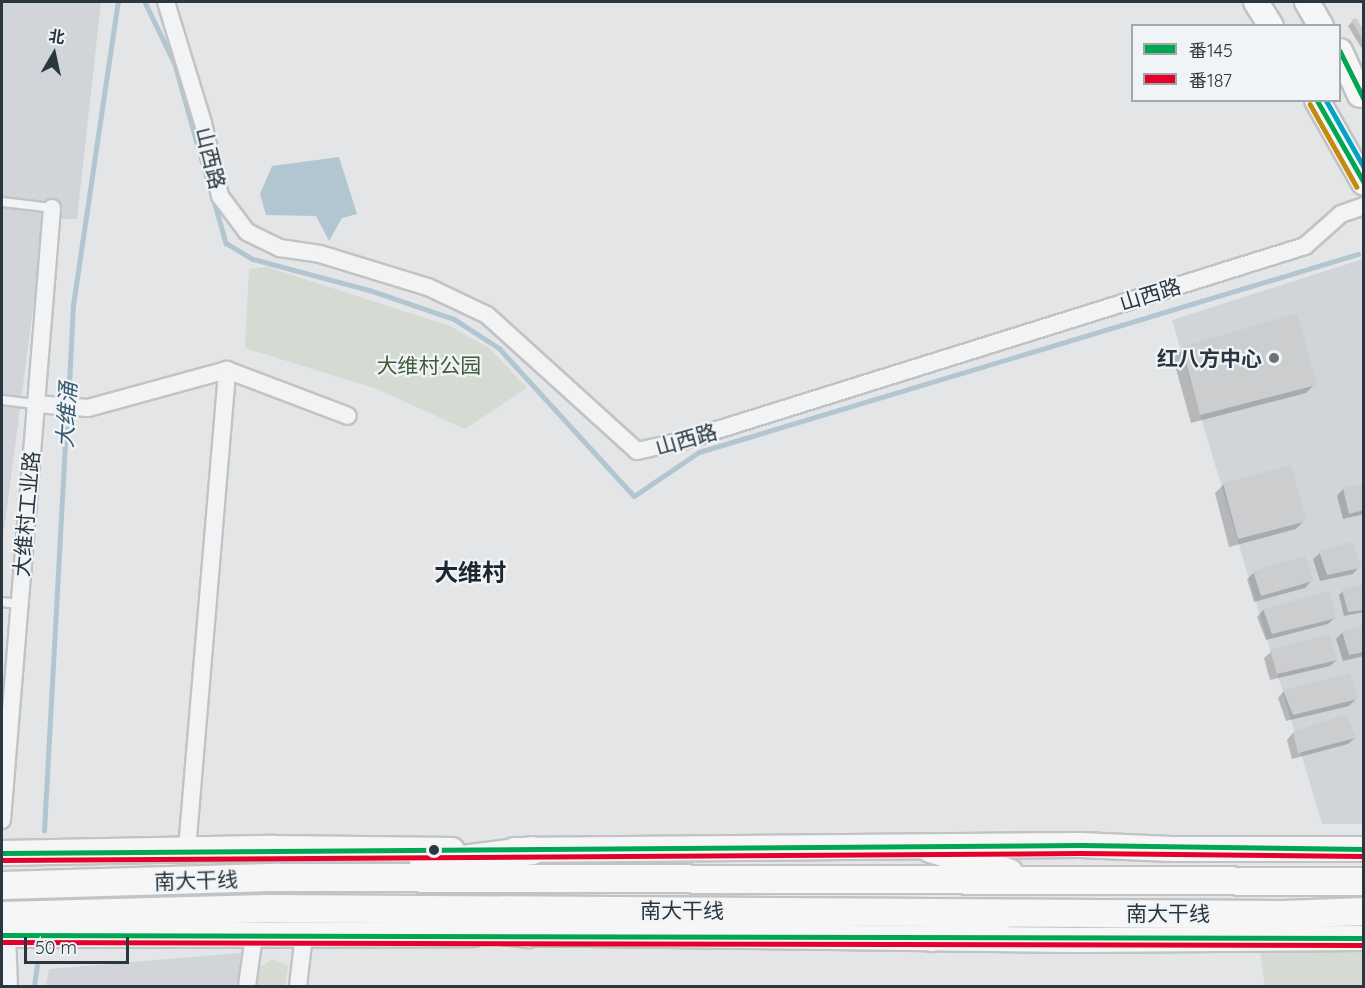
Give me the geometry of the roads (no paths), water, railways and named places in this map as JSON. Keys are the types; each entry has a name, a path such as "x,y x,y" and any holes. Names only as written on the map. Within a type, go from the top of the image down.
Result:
{"highway":[{"path":"930,848 1035,880"},
{"path":"317,877 532,850"},
{"name":"南大干线","path":"2,885 77,885 317,877 1364,881"},
{"path":"313,908 527,933"},
{"name":"南大干线","path":"17,931 84,915 313,908 1034,912 1364,911"},
{"path":"932,937 1034,912"}],"main road":[{"path":"1256,2 1270,24"},
{"path":"1265,2 1277,24"},
{"path":"1307,2 1320,24"},
{"path":"1316,2 1327,24"},
{"path":"1341,53 1362,98"},
{"path":"1341,60 1362,98"},
{"path":"1318,102 1364,183"},
{"path":"2,853 188,849 532,850 1081,845 1172,849 1364,849"},
{"path":"17,931 254,936 527,933 1364,938"}],"street":[{"name":"山西路","path":"166,2 203,123 220,196 247,232 280,248 320,254 428,287 487,315 638,451 682,441 1305,246 1341,214 1364,206"},
{"name":"大维村工业路","path":"2,820 10,603 35,404 52,208"},
{"path":"35,404 88,408 227,370 348,416"},
{"path":"188,849 227,370"},
{"path":"9,987 17,931"},
{"path":"298,987 304,935"},
{"path":"247,987 254,936"}],"lane":[{"path":"2,202 52,208"},
{"path":"2,400 35,404"}],"water":[{"path":"339,157 357,214 342,218 329,241 316,216 266,215 260,194 272,166"}],"waterway":[{"name":"大维涌","path":"68,403 73,305 118,2"},
{"path":"145,2 175,64 209,186"},
{"path":"213,197 226,243 253,259 369,290 454,319 499,348 634,496 699,452 1358,254"},
{"name":"大维涌","path":"44,831 67,411"},
{"name":"大维涌","path":"34,986 37,965"}],"place":[{"name":"红八方中心","path":"1274,358"}],"district":[{"name":"大维村","path":"470,573"}],"park label":[{"name":"大维村公园","path":"429,365"}]}
